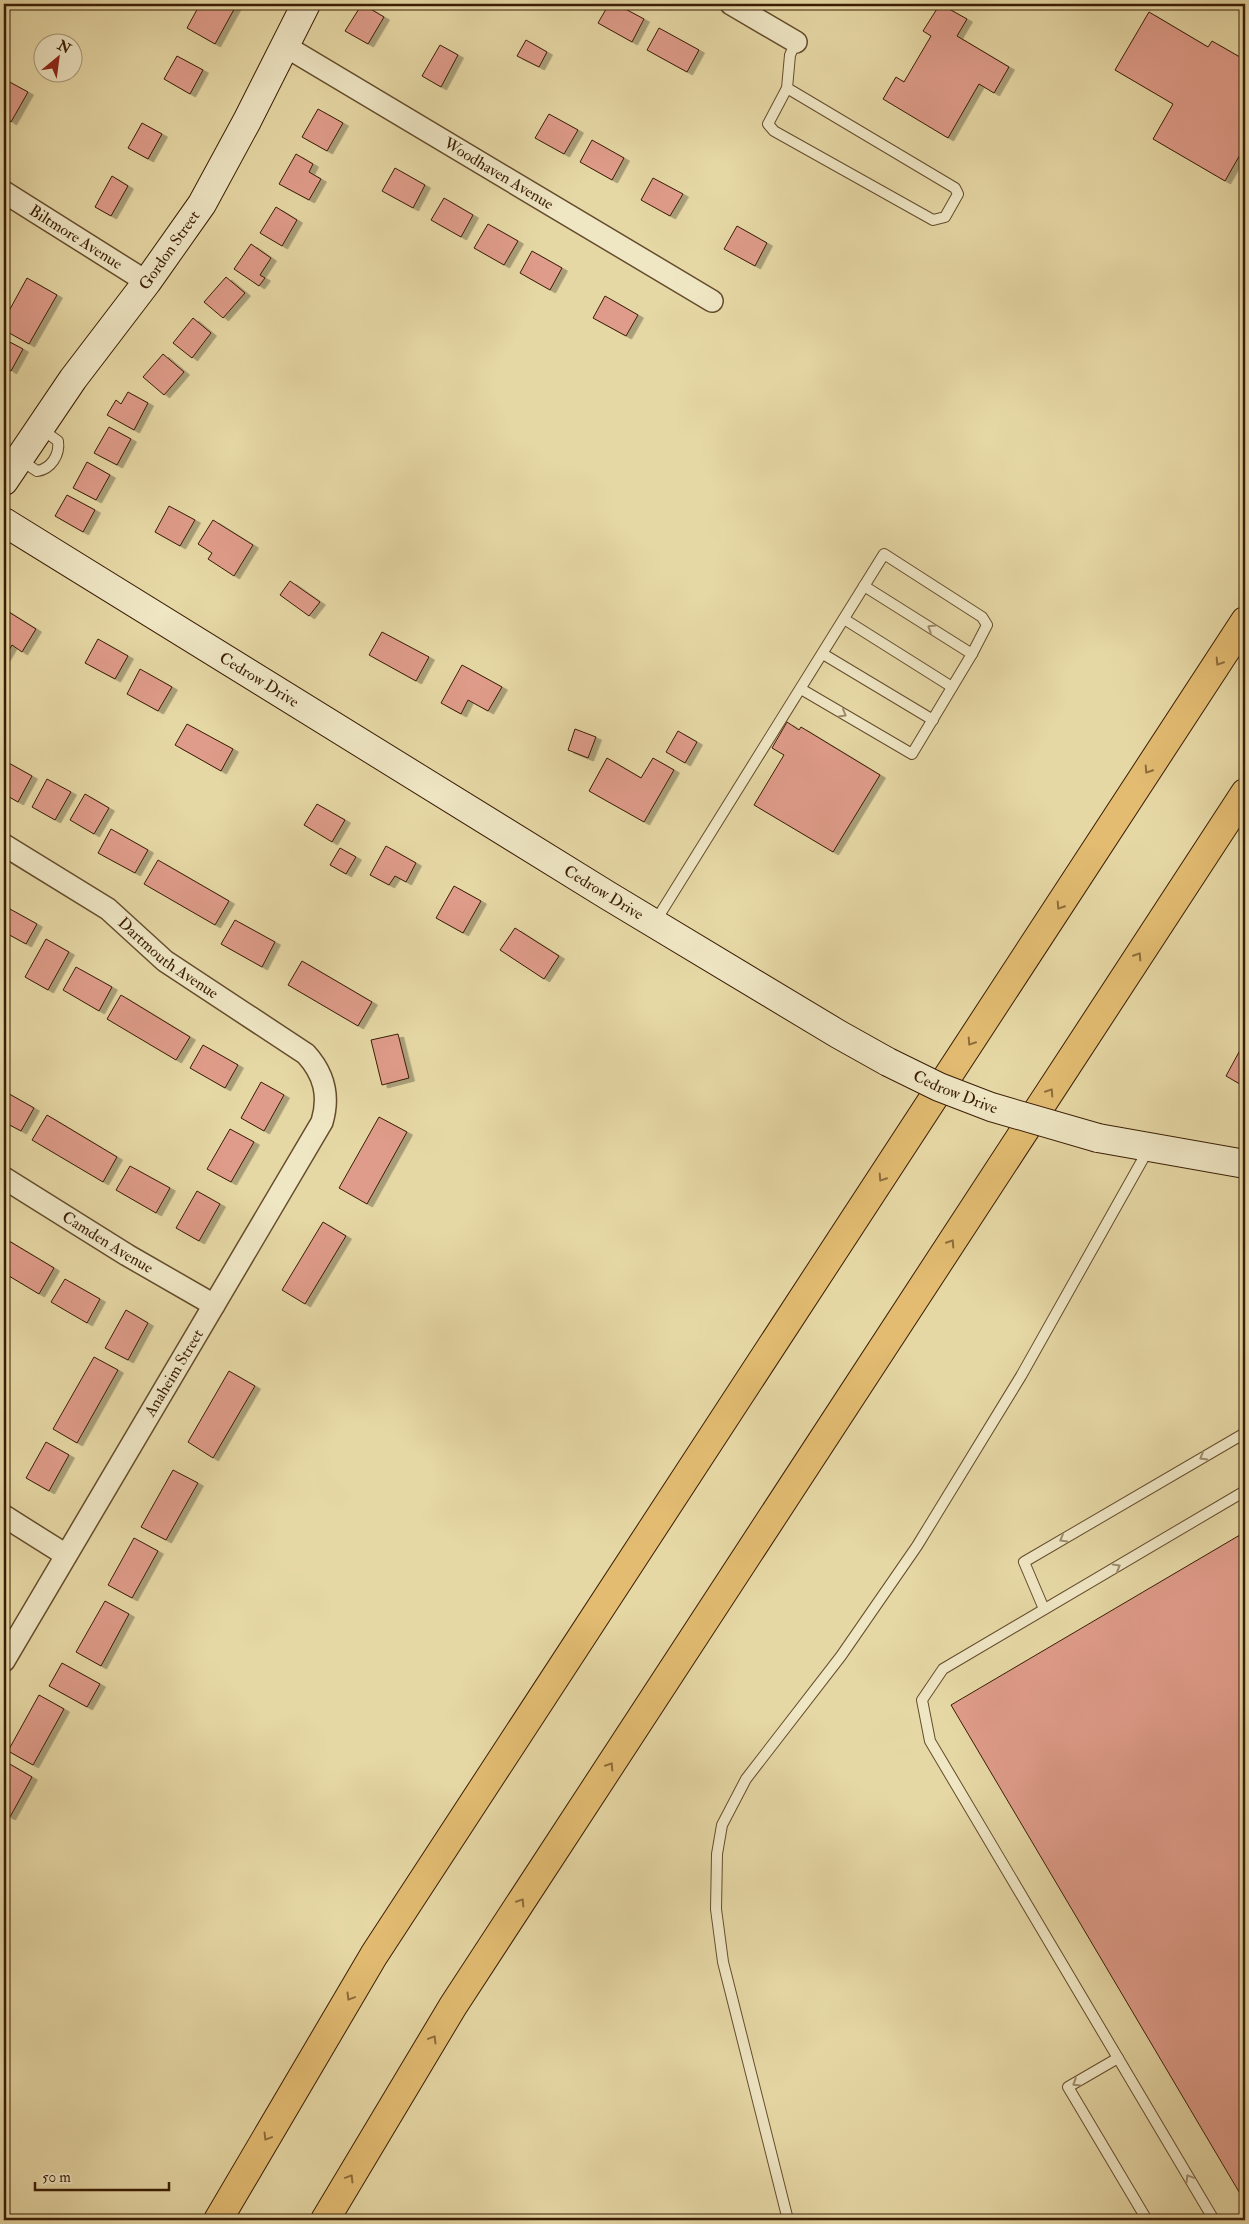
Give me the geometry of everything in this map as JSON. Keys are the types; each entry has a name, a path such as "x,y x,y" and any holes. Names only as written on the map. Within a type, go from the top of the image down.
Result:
{"highway":[{"path":"218,2220 374,1955 1245,621"},
{"path":"325,2220 453,2006 1245,793"}],"street":[{"name":"Gordon Street","path":"11,470 73,379 147,282 202,204 306,4"},
{"path":"731,4 796,42"},
{"name":"Woodhaven Avenue","path":"285,46 712,301"},
{"name":"Biltmore Avenue","path":"4,192 147,282"},
{"name":"Cedrow Drive","path":"4,522 655,923 838,1034 888,1062 939,1086 991,1107 1098,1138 1245,1164"},
{"name":"Dartmouth Avenue","path":"4,845 108,908 165,961 306,1054 317,1066 323,1079"},
{"name":"Anaheim Street","path":"4,1661 322,1122 326,1102 323,1079"},
{"name":"Camden Avenue","path":"4,1178 127,1255 214,1305"},
{"path":"4,1516 66,1556"}],"lane":[{"path":"787,88 954,188 958,194 945,216 932,220 774,131 768,124 787,88 790,55 796,42"},
{"path":"655,923 884,554 982,617 987,625 972,654 912,754 801,689"},
{"path":"864,586 972,654"},
{"path":"844,619 952,687"},
{"path":"823,654 932,720"},
{"path":"788,2220 723,1962 716,1909 717,1854 722,1825 746,1779 841,1656 942,1507 1030,1360 1149,1148"},
{"path":"1044,1609 1024,1562 1245,1433"},
{"path":"1214,2220 930,1741 922,1700 943,1669 1245,1492"},
{"path":"1118,2058 1068,2087 1147,2220"}],"building":[{"path":"200,4 237,4 215,44 187,28"},
{"path":"362,4 384,17 368,44 345,31"},
{"path":"609,4 616,4 644,19 632,42 598,23"},
{"path":"940,4 967,19 957,36 1009,67 994,93 979,84 948,138 883,99 896,77 904,82 931,36 923,31"},
{"path":"1149,12 1208,47 1212,41 1245,60 1240,74 1245,78 1245,146 1225,181 1153,139 1173,104 1115,70"},
{"path":"659,28 699,50 687,72 647,50"},
{"path":"526,40 547,52 539,67 517,56"},
{"path":"440,45 458,55 441,87 422,76"},
{"path":"177,56 203,70 190,94 164,79"},
{"path":"4,79 28,92 11,122 4,117"},
{"path":"318,109 343,123 327,151 302,137"},
{"path":"549,114 578,130 564,154 535,138"},
{"path":"142,123 162,134 148,159 128,148"},
{"path":"592,140 624,158 612,180 580,162"},
{"path":"296,154 313,164 309,172 321,179 309,200 279,184"},
{"path":"395,168 425,185 413,208 382,191"},
{"path":"112,176 128,186 111,216 95,207"},
{"path":"653,178 683,194 670,216 641,200"},
{"path":"444,198 473,215 461,237 431,220"},
{"path":"276,207 297,220 282,246 260,233"},
{"path":"488,224 518,241 504,265 474,248"},
{"path":"737,226 767,243 755,266 724,249"},
{"path":"251,244 271,258 260,275 265,278 259,286 234,269"},
{"path":"532,251 562,268 550,290 520,273"},
{"path":"226,277 245,293 223,318 204,302"},
{"path":"27,278 57,295 29,344 4,330 4,320"},
{"path":"605,296 638,315 626,336 593,318"},
{"path":"193,318 211,333 192,358 173,343"},
{"path":"4,339 23,349 11,371 4,366"},
{"path":"163,354 184,372 164,395 143,377"},
{"path":"128,392 148,403 134,430 107,415 116,400 121,404"},
{"path":"109,427 131,439 117,465 94,453"},
{"path":"87,462 110,475 96,500 73,488"},
{"path":"67,495 95,510 83,532 55,516"},
{"path":"169,506 195,520 180,546 155,532"},
{"path":"213,520 253,545 234,576 208,559 212,553 198,544"},
{"path":"290,581 320,602 309,616 280,595"},
{"path":"4,609 36,629 22,652 12,645 4,659"},
{"path":"382,632 429,657 416,681 369,655"},
{"path":"98,639 128,656 115,679 85,663"},
{"path":"462,665 502,687 488,711 468,700 461,714 441,703"},
{"path":"140,669 172,687 158,711 127,694"},
{"path":"787,722 799,730 801,727 880,775 833,852 754,805 784,755 772,748"},
{"path":"187,724 233,749 221,771 175,745"},
{"path":"575,729 596,737 588,758 568,750"},
{"path":"678,731 697,742 685,763 666,752"},
{"path":"607,758 641,778 653,758 674,770 644,822 589,791"},
{"path":"7,762 32,776 18,802 4,794 4,767"},
{"path":"47,779 71,792 55,820 32,807"},
{"path":"85,794 109,808 94,834 70,820"},
{"path":"317,804 345,820 332,842 304,825"},
{"path":"111,829 148,850 135,873 98,853"},
{"path":"386,846 416,863 406,882 395,876 389,885 370,875"},
{"path":"340,848 356,857 346,874 330,865"},
{"path":"158,860 229,901 215,925 144,884"},
{"path":"454,886 481,901 463,933 436,918"},
{"path":"10,909 37,924 26,944 4,932 4,920"},
{"path":"235,920 275,942 262,967 221,944"},
{"path":"515,928 559,956 544,979 500,950"},
{"path":"46,939 69,952 48,990 25,977"},
{"path":"302,961 372,1002 358,1026 288,985"},
{"path":"76,967 112,987 99,1011 63,990"},
{"path":"121,995 190,1037 176,1060 107,1019"},
{"path":"398,1034 409,1078 382,1085 371,1040"},
{"path":"1245,1041 1245,1087 1226,1076"},
{"path":"203,1045 238,1065 225,1088 190,1068"},
{"path":"261,1082 284,1095 264,1131 241,1118"},
{"path":"4,1091 34,1108 21,1131 4,1122"},
{"path":"47,1115 117,1157 103,1182 32,1140"},
{"path":"379,1117 407,1132 367,1204 339,1188"},
{"path":"230,1129 254,1142 231,1182 207,1169"},
{"path":"130,1166 170,1188 156,1213 116,1190"},
{"path":"197,1191 220,1204 199,1241 176,1228"},
{"path":"323,1222 346,1236 305,1304 282,1290"},
{"path":"4,1238 54,1268 39,1294 4,1273"},
{"path":"65,1279 100,1299 87,1323 51,1302"},
{"path":"126,1310 148,1323 128,1360 105,1348"},
{"path":"94,1357 118,1370 77,1443 53,1429"},
{"path":"229,1371 255,1386 213,1458 188,1442"},
{"path":"46,1442 69,1455 49,1491 26,1478"},
{"path":"173,1470 198,1483 166,1540 141,1527"},
{"path":"1245,1532 1245,2202 951,1705"},
{"path":"134,1538 158,1551 132,1598 108,1585"},
{"path":"105,1601 129,1614 101,1666 76,1652"},
{"path":"62,1663 100,1684 87,1707 49,1686"},
{"path":"39,1695 64,1709 33,1765 8,1751"},
{"path":"8,1763 32,1777 10,1817 4,1814 4,1771"}]}
